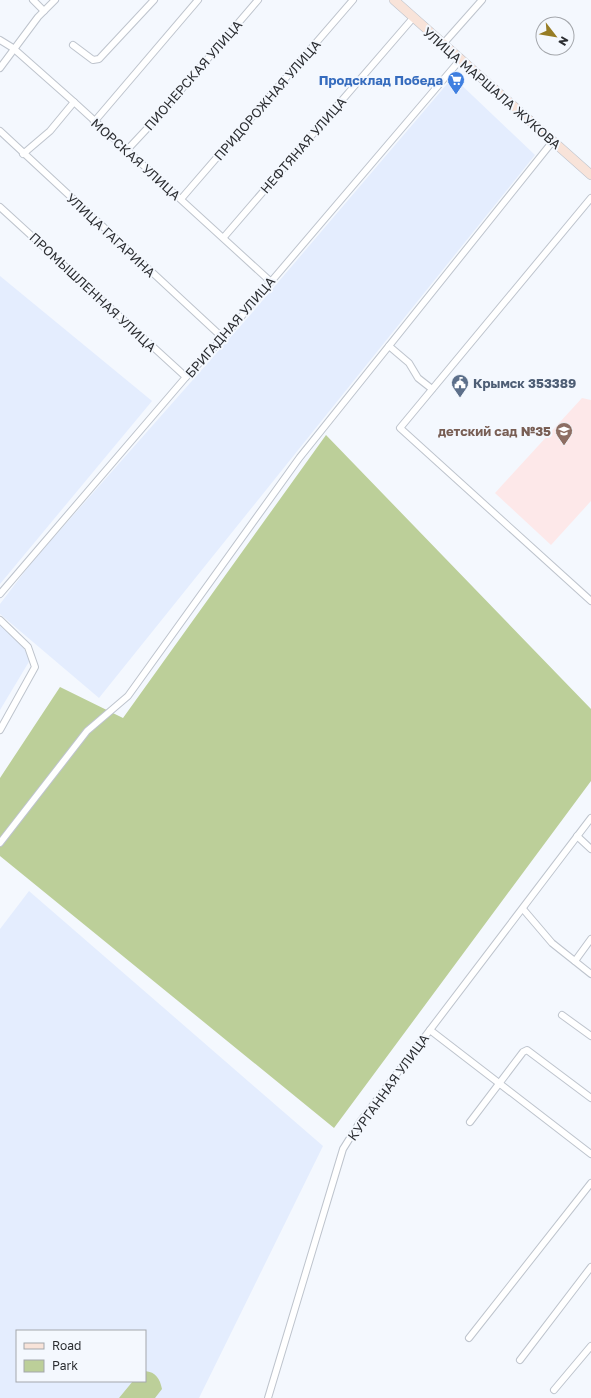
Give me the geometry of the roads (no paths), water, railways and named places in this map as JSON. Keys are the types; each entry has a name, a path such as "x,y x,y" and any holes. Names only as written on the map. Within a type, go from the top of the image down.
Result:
{"main road":[{"name":"УЛИЦА МАРШАЛА ЖУКОВА","path":"394,0 591,175"}],"street":[{"path":"33,0 44,11"},
{"path":"0,68 13,48 55,0"},
{"path":"73,45 93,60 100,58 154,0"},
{"path":"94,122 198,0"},
{"name":"ПИОНЕРСКАЯ УЛИЦА","path":"127,150 156,119 258,0"},
{"name":"ПРИДОРОЖНАЯ УЛИЦА","path":"181,199 353,0"},
{"path":"443,44 482,0"},
{"name":"НЕФТЯНАЯ УЛИЦА","path":"224,237 414,18"},
{"name":"МОРСКАЯ УЛИЦА","path":"0,40 13,48 74,102 94,122 224,237 270,281"},
{"name":"БРИГАДНАЯ УЛИЦА","path":"0,594 186,377 223,338 270,281 460,60"},
{"path":"23,154 50,131 74,102"},
{"name":"УЛИЦА ГАГАРИНА","path":"0,132 223,338"},
{"path":"0,843 87,731 128,696 300,457 553,141"},
{"path":"591,198 400,428 591,601"},
{"name":"ПРОМЫШЛЕННАЯ УЛИЦА","path":"0,206 186,377"},
{"path":"389,346 409,363 418,378 432,389"},
{"path":"0,620 28,647 35,667 0,730"},
{"name":"КУРГАННАЯ УЛИЦА","path":"268,1398 343,1149 360,1122 591,818"},
{"path":"577,836 591,849"},
{"path":"523,909 552,943 591,974"},
{"path":"574,961 591,939"},
{"path":"562,1014 591,1036"},
{"path":"430,1030 591,1154"},
{"path":"470,1122 523,1052 527,1050 591,1098"},
{"path":"469,1338 591,1183"},
{"path":"520,1360 591,1267"},
{"path":"554,1390 591,1348"}],"place":[{"name":"Продсклад Победа","path":"456,95"},
{"name":"Крымск 353389","path":"460,398"},
{"name":"детский сад №35","path":"564,446"}]}
